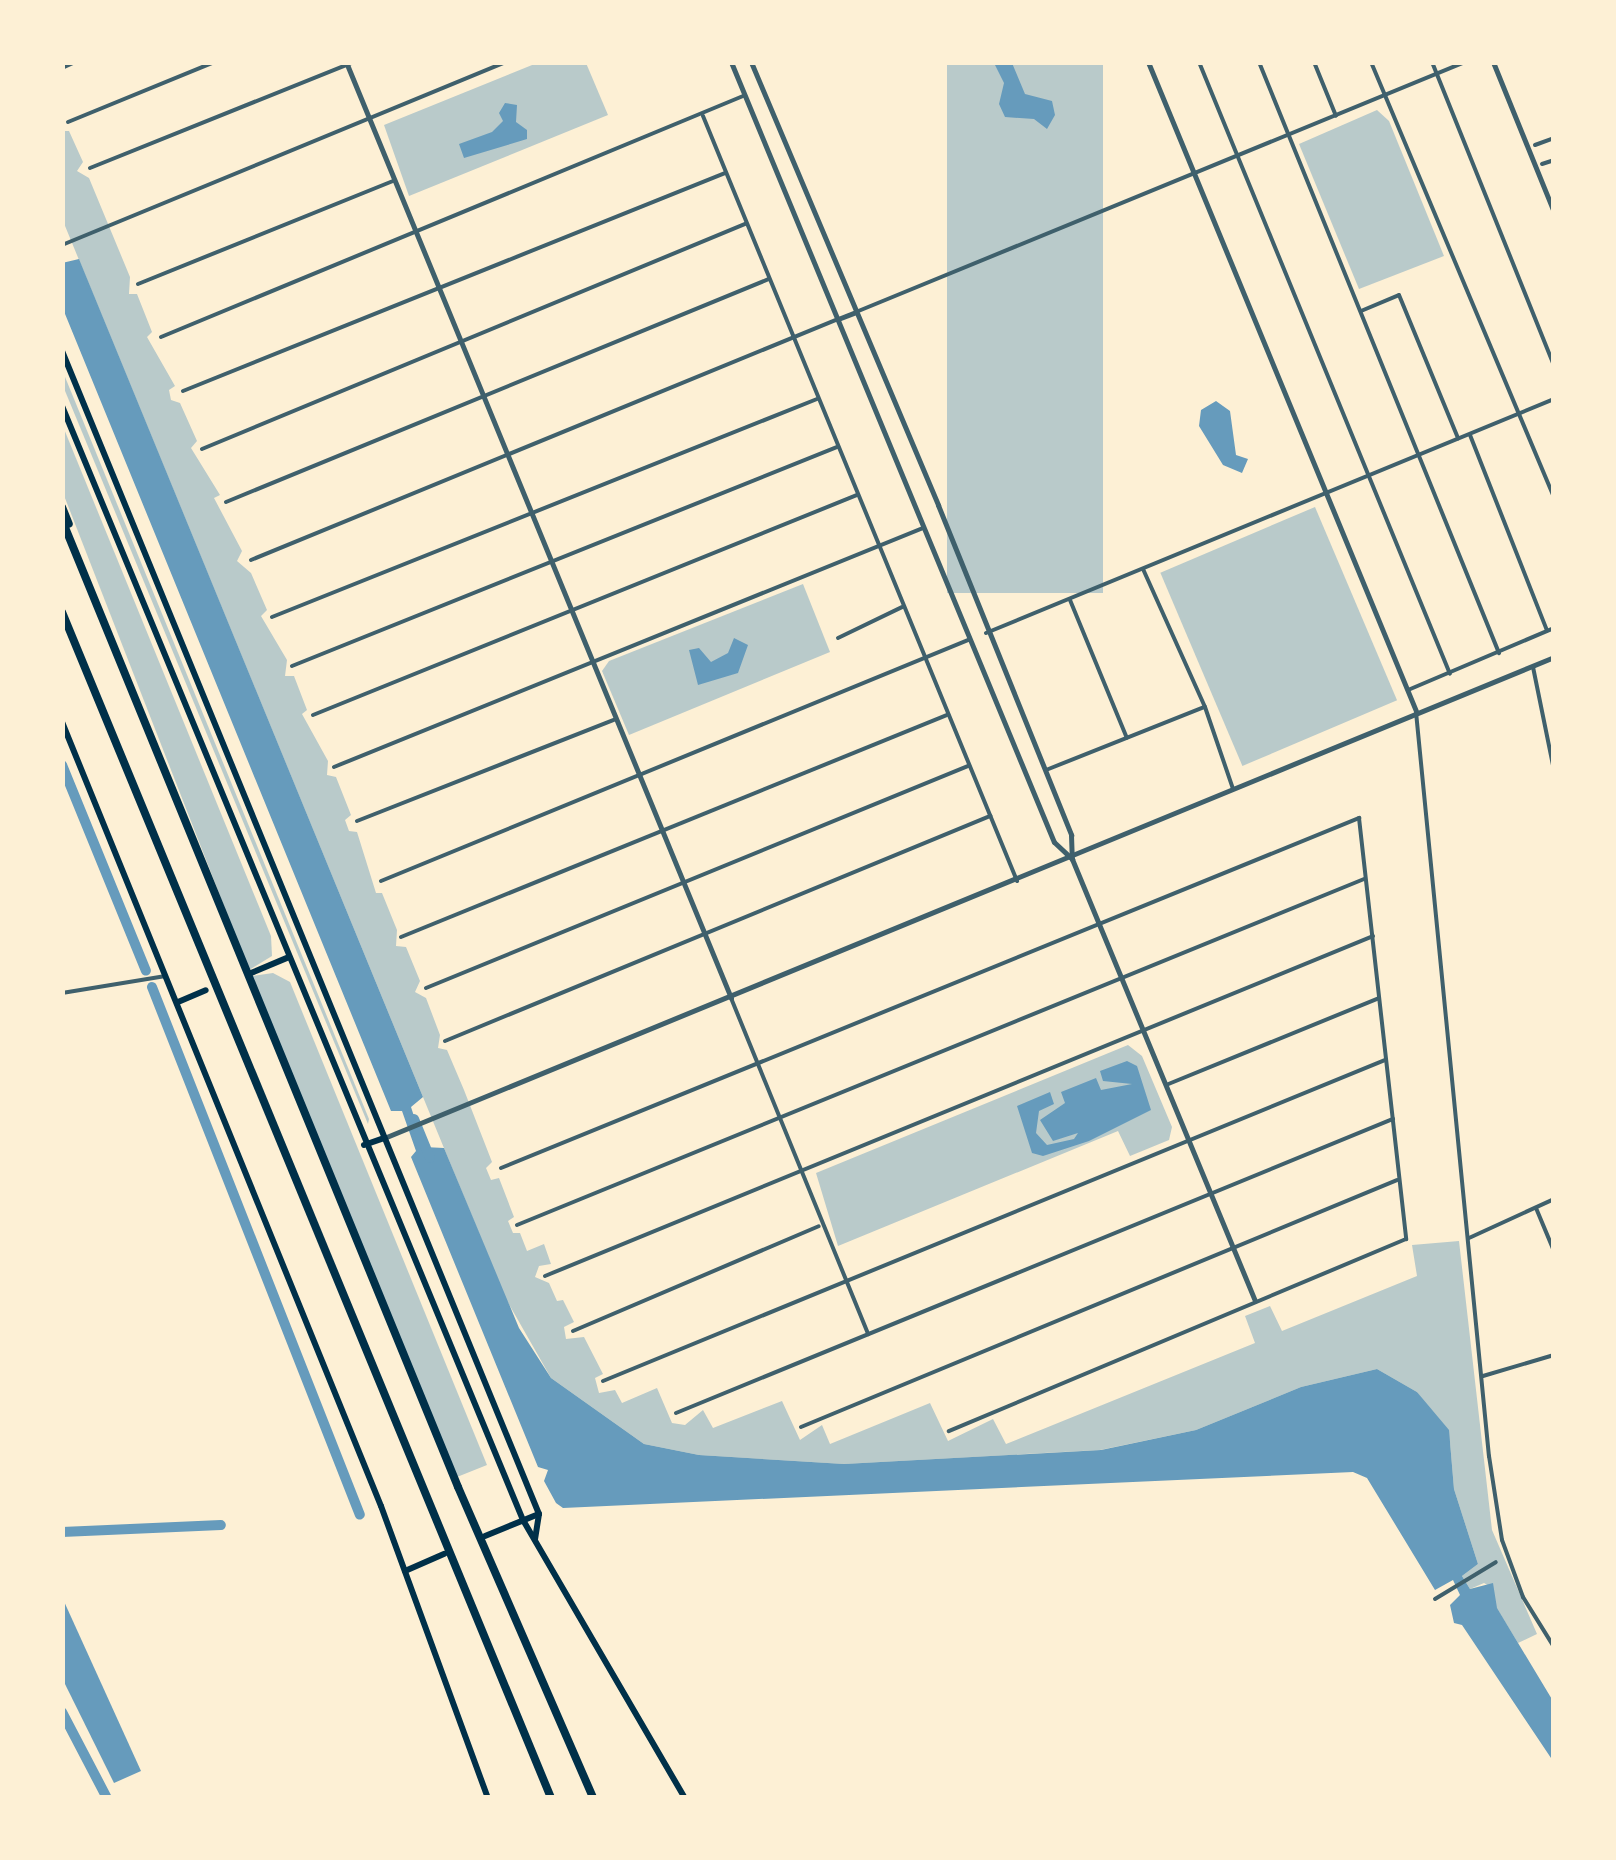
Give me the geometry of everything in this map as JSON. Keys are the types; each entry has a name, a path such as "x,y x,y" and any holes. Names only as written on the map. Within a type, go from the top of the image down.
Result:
{"highway":[{"path":"62,507 139,711"},
{"path":"62,520 593,1798"},
{"path":"62,612 552,1798"},
{"path":"62,622 179,896"}],"main road":[{"path":"62,352 538,1514 535,1540"},
{"path":"62,406 364,1146 523,1520 685,1798"},
{"path":"62,722 382,1506 488,1798"},
{"path":"250,973 289,956"},
{"path":"178,1002 206,990"},
{"path":"364,1146 384,1138"},
{"path":"486,1536 538,1514"},
{"path":"406,1571 444,1554"}],"street":[{"path":"62,68 75,62"},
{"path":"68,122 214,62"},
{"path":"62,245 505,62"},
{"path":"732,62 1054,842 1072,859"},
{"path":"752,62 1046,770 1071,836 1072,859 1255,1300"},
{"path":"1148,62 1416,712 1502,1540 1524,1597 1554,1647"},
{"path":"1199,62 1450,674"},
{"path":"1258,62 1500,653"},
{"path":"1314,62 1336,116"},
{"path":"1371,62 1554,498"},
{"path":"1432,62 1554,365"},
{"path":"251,560 1465,62"},
{"path":"1492,62 1554,212"},
{"path":"90,168 349,63 614,720 758,1062 820,1226 868,1334"},
{"path":"161,337 704,116 745,95"},
{"path":"704,116 744,224 1017,881"},
{"path":"1535,145 1554,138"},
{"path":"1542,164 1554,160"},
{"path":"183,391 726,173"},
{"path":"138,284 395,181"},
{"path":"202,450 744,224"},
{"path":"226,502 769,280"},
{"path":"1361,311 1398,295 1459,440"},
{"path":"381,881 924,661 1370,474 1419,458 1554,399"},
{"path":"272,617 531,510 817,400"},
{"path":"1408,690 1550,629 1470,435"},
{"path":"292,666 837,447"},
{"path":"313,715 857,495"},
{"path":"334,767 924,528"},
{"path":"1142,569 1206,707 1234,790"},
{"path":"1070,600 1127,738"},
{"path":"838,638 902,607"},
{"path":"384,1138 1072,859 1554,657"},
{"path":"1532,665 1554,770"},
{"path":"1046,770 1206,707"},
{"path":"401,937 948,715"},
{"path":"357,822 614,720"},
{"path":"1546,734 1554,732"},
{"path":"426,988 968,766"},
{"path":"444,1041 990,816"},
{"path":"501,1168 1360,818 1406,1239 949,1431"},
{"path":"517,1226 1366,878"},
{"path":"545,1276 1372,936"},
{"path":"62,993 166,976"},
{"path":"1166,1085 1380,998"},
{"path":"603,1381 1386,1060"},
{"path":"676,1413 1393,1120"},
{"path":"802,1427 1399,1179"},
{"path":"1469,1238 1554,1199"},
{"path":"1536,1208 1554,1251"},
{"path":"573,1331 820,1226"},
{"path":"1483,1376 1554,1354"},
{"path":"1435,1598 1496,1562"}],"shaded area":[{"path":"537,63 586,63 608,115 409,196 384,125"},
{"path":"947,63 1103,63 1103,593 947,593"},
{"path":"1377,110 1389,121 1444,256 1359,289 1299,144"},
{"path":"62,131 69,131 83,162 77,171 89,178 130,277 129,294 137,294 152,332 147,337 175,386 169,390 171,400 180,403 197,441 191,448 220,495 214,498 242,551 237,561 251,573 267,610 261,616 287,660 285,676 294,676 307,710 302,714 328,761 327,775 336,777 351,815 345,820 349,831 357,832 376,893 382,893 397,930 396,946 406,947 420,981 415,992 426,998 440,1035 438,1048 447,1050 464,1090 492,1162 486,1168 491,1180 499,1178 514,1217 508,1221 513,1233 520,1233 527,1251 544,1244 551,1264 539,1266 535,1277 549,1283 574,1322 564,1327 566,1339 584,1337 603,1374 595,1378 599,1393 615,1390 622,1403 657,1388 672,1423 685,1425 703,1410 713,1428 782,1401 800,1440 822,1425 830,1444 930,1403 948,1441 993,1419 1006,1444 1255,1343 1245,1316 1270,1306 1282,1331 1417,1276 1412,1245 1459,1241 1492,1530 1537,1634 1518,1643 1496,1607 1493,1588 1484,1583 1470,1589 1462,1576 1478,1564 1454,1489 1450,1442 1417,1392 1377,1369 1301,1387 1196,1430 1100,1450 844,1464 699,1455 644,1444 551,1378 506,1299 63,221"},
{"path":"63,372 369,1119 368,1124 63,386"},
{"path":"62,424 271,936 272,956 249,970 63,493"},
{"path":"1315,507 1397,700 1242,766 1160,573"},
{"path":"803,584 830,652 629,735 602,671 609,661"},
{"path":"273,973 290,982 487,1465 457,1477 252,976"},
{"path":"1128,1045 1142,1056 1172,1127 1169,1140 1130,1156 1118,1131 838,1246 816,1173"}],"water":[{"path":"994,63 1012,63 1025,94 1052,101 1055,115 1047,129 1034,119 1005,117 999,104 1004,83"},
{"path":"505,103 517,105 516,122 527,130 527,139 464,158 459,144 492,132 503,121 499,113"},
{"path":"79,259 423,1097 411,1107 424,1147 444,1148 519,1328 551,1378 644,1444 699,1455 844,1464 1101,1450 1196,1430 1301,1387 1377,1369 1417,1392 1449,1430 1454,1489 1478,1564 1462,1576 1470,1589 1493,1583 1497,1608 1553,1701 1553,1761 1462,1625 1454,1623 1450,1605 1460,1595 1453,1580 1435,1590 1367,1478 1353,1472 563,1508 556,1503 544,1481 548,1470 538,1467 411,1157 416,1151 402,1111 391,1111 63,309 62,263"},
{"path":"1216,401 1230,411 1236,455 1248,459 1242,473 1223,465 1199,426 1201,410"},
{"path":"734,638 748,645 738,673 698,685 689,650 699,648 711,662 728,653"},
{"path":"1127,1061 1137,1066 1151,1110 1089,1141 1043,1156 1032,1153 1017,1106 1050,1092 1054,1104 1039,1111 1036,1133 1047,1145 1074,1139 1078,1133 1053,1141 1040,1120 1065,1103 1061,1092 1096,1078 1101,1090 1132,1084 1103,1081 1100,1071"},
{"path":"62,1597 141,1771 114,1783 63,1680"}],"waterway":[{"path":"62,765 146,971"},
{"path":"152,987 360,1515"},
{"path":"414,1119 430,1158"},
{"path":"62,1532 221,1525"},
{"path":"62,1712 107,1798"}]}
